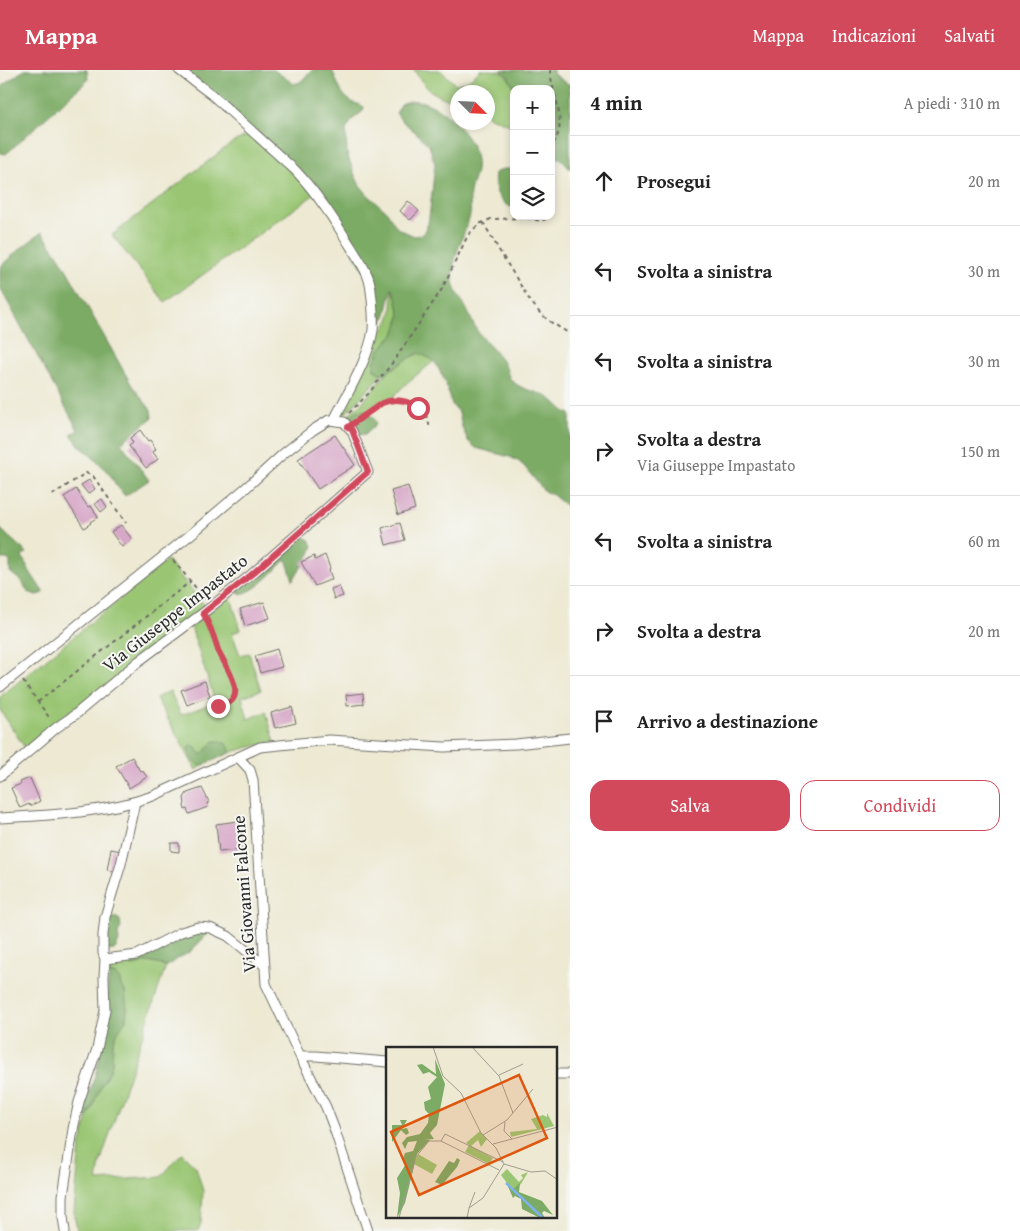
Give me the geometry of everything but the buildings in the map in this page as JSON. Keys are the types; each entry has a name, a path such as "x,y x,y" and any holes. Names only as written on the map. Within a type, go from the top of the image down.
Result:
{"street":[{"path":"179,70 211,94 295,170 319,198 362,263 369,280 373,330 364,359 337,421"},
{"path":"0,687 167,554 313,430 329,420 344,422 348,427"},
{"name":"Via Giuseppe Impastato","path":"0,776 56,728 252,574 368,472 352,430 348,427"},
{"path":"0,818 93,811 135,802 153,796 260,747 329,740 444,747 516,744 570,738"},
{"name":"Via Giovanni Falcone","path":"238,757 250,770 253,780 266,984 326,1107 368,1231"},
{"path":"65,1231 62,1218 68,1159 79,1102 97,1049 105,1010 103,935 105,917 121,864 135,802"},
{"path":"105,959 137,955 182,932 198,927 210,928 228,936 264,965"},
{"path":"300,1056 386,1062"}],"path":[{"path":"550,70 559,114 560,132 555,140"},
{"path":"337,421 369,392 396,358 442,289 468,235 483,222 491,219 510,218"},
{"path":"483,222 498,250 539,312 549,321 570,334"},
{"path":"348,427 382,403 395,400 408,402 423,411 430,429"},
{"path":"52,495 86,473 93,476 110,503 126,523"},
{"path":"167,554 212,606"},
{"path":"38,702 191,581"},
{"path":"203,613 234,679 235,688 234,696 230,702 225,705 209,707"},
{"path":"18,673 56,728"}],"green space":[{"path":"24,70 87,70 88,80 6,154 0,153 0,89"},
{"path":"183,70 274,70 294,84 300,82 312,70 332,70 344,95 352,102 364,107 363,111 352,120 346,130 347,154 359,184 387,212 397,228 414,236 422,235 428,224 435,164 429,145 401,120 396,113 402,103 422,102 432,105 450,119 450,130 461,130 471,143 475,155 476,170 470,192 470,216 454,265 454,287 476,329 501,360 512,381 524,388 546,396 570,414 570,509 553,495 544,491 518,461 476,448 468,441 459,413 452,405 445,381 436,364 431,359 419,353 383,374 374,370 374,362 380,350 394,335 400,316 396,297 392,288 383,322 375,330 373,286 325,204"},
{"path":"414,70 440,70 455,84 469,80 480,70 502,72 512,85 510,85 510,125 495,119 495,85 450,85 450,100 432,92 423,84"},
{"path":"501,70 553,70 553,74 570,85 570,169 559,157 555,161 555,85 513,85 508,76"},
{"path":"251,134 315,194 165,302 112,235 233,142"},
{"path":"503,169 510,169 510,206 504,203 498,195 495,185 495,173"},
{"path":"42,232 60,258 131,384 151,410 152,418 121,443 149,480 125,496 110,475 79,445 71,434 78,430 0,288 0,267"},
{"path":"392,287 400,316 394,335 380,350 374,362 374,370 382,374 344,415 341,412 374,340 385,327 390,316 392,310"},
{"path":"419,353 433,362 409,381 392,398 368,412 364,410 351,418 352,423 349,416 350,413 361,404 387,372"},
{"path":"361,410 371,415 376,424 365,434 359,435 352,424 351,417"},
{"path":"0,528 27,553 22,556 44,593 36,595 28,592 22,582 10,572 10,561 1,559"},
{"path":"304,537 310,540 313,546 293,580 286,559 257,587 244,593 238,593 238,589 297,539"},
{"path":"167,560 206,607 27,751 0,710 0,697"},
{"path":"230,595 241,630 232,633 240,655 249,653 261,690 242,697 248,719 266,712 275,742 224,755 196,770 156,698 170,691 181,715 215,702 191,627"},
{"path":"214,741 225,743 229,747 230,753 201,766 196,763 188,747 192,745 203,754"},
{"path":"108,917 120,920 121,927 118,933 119,941 116,948 106,951"},
{"path":"204,929 209,933 191,951 166,966 148,962 133,966 129,963 130,958 176,937"},
{"path":"130,958 166,966 100,1163 97,1181 161,1177 182,1153 196,1167 203,1191 201,1223 198,1231 77,1231 74,1212 80,1147 95,1098 110,1071 113,1043 118,1031 126,1020 125,991 116,975 109,973 113,966"},
{"path":"109,973 116,975 120,979 121,986 125,991 126,1020 118,1031 113,1043 110,1071 101,1086 88,1117 82,1118 103,1041"}],"route":[{"path":"218,706 230,702 234,696 234,679 203,613 252,574 368,472 352,430 348,427 382,403 388,401 403,400 418,408"}]}
